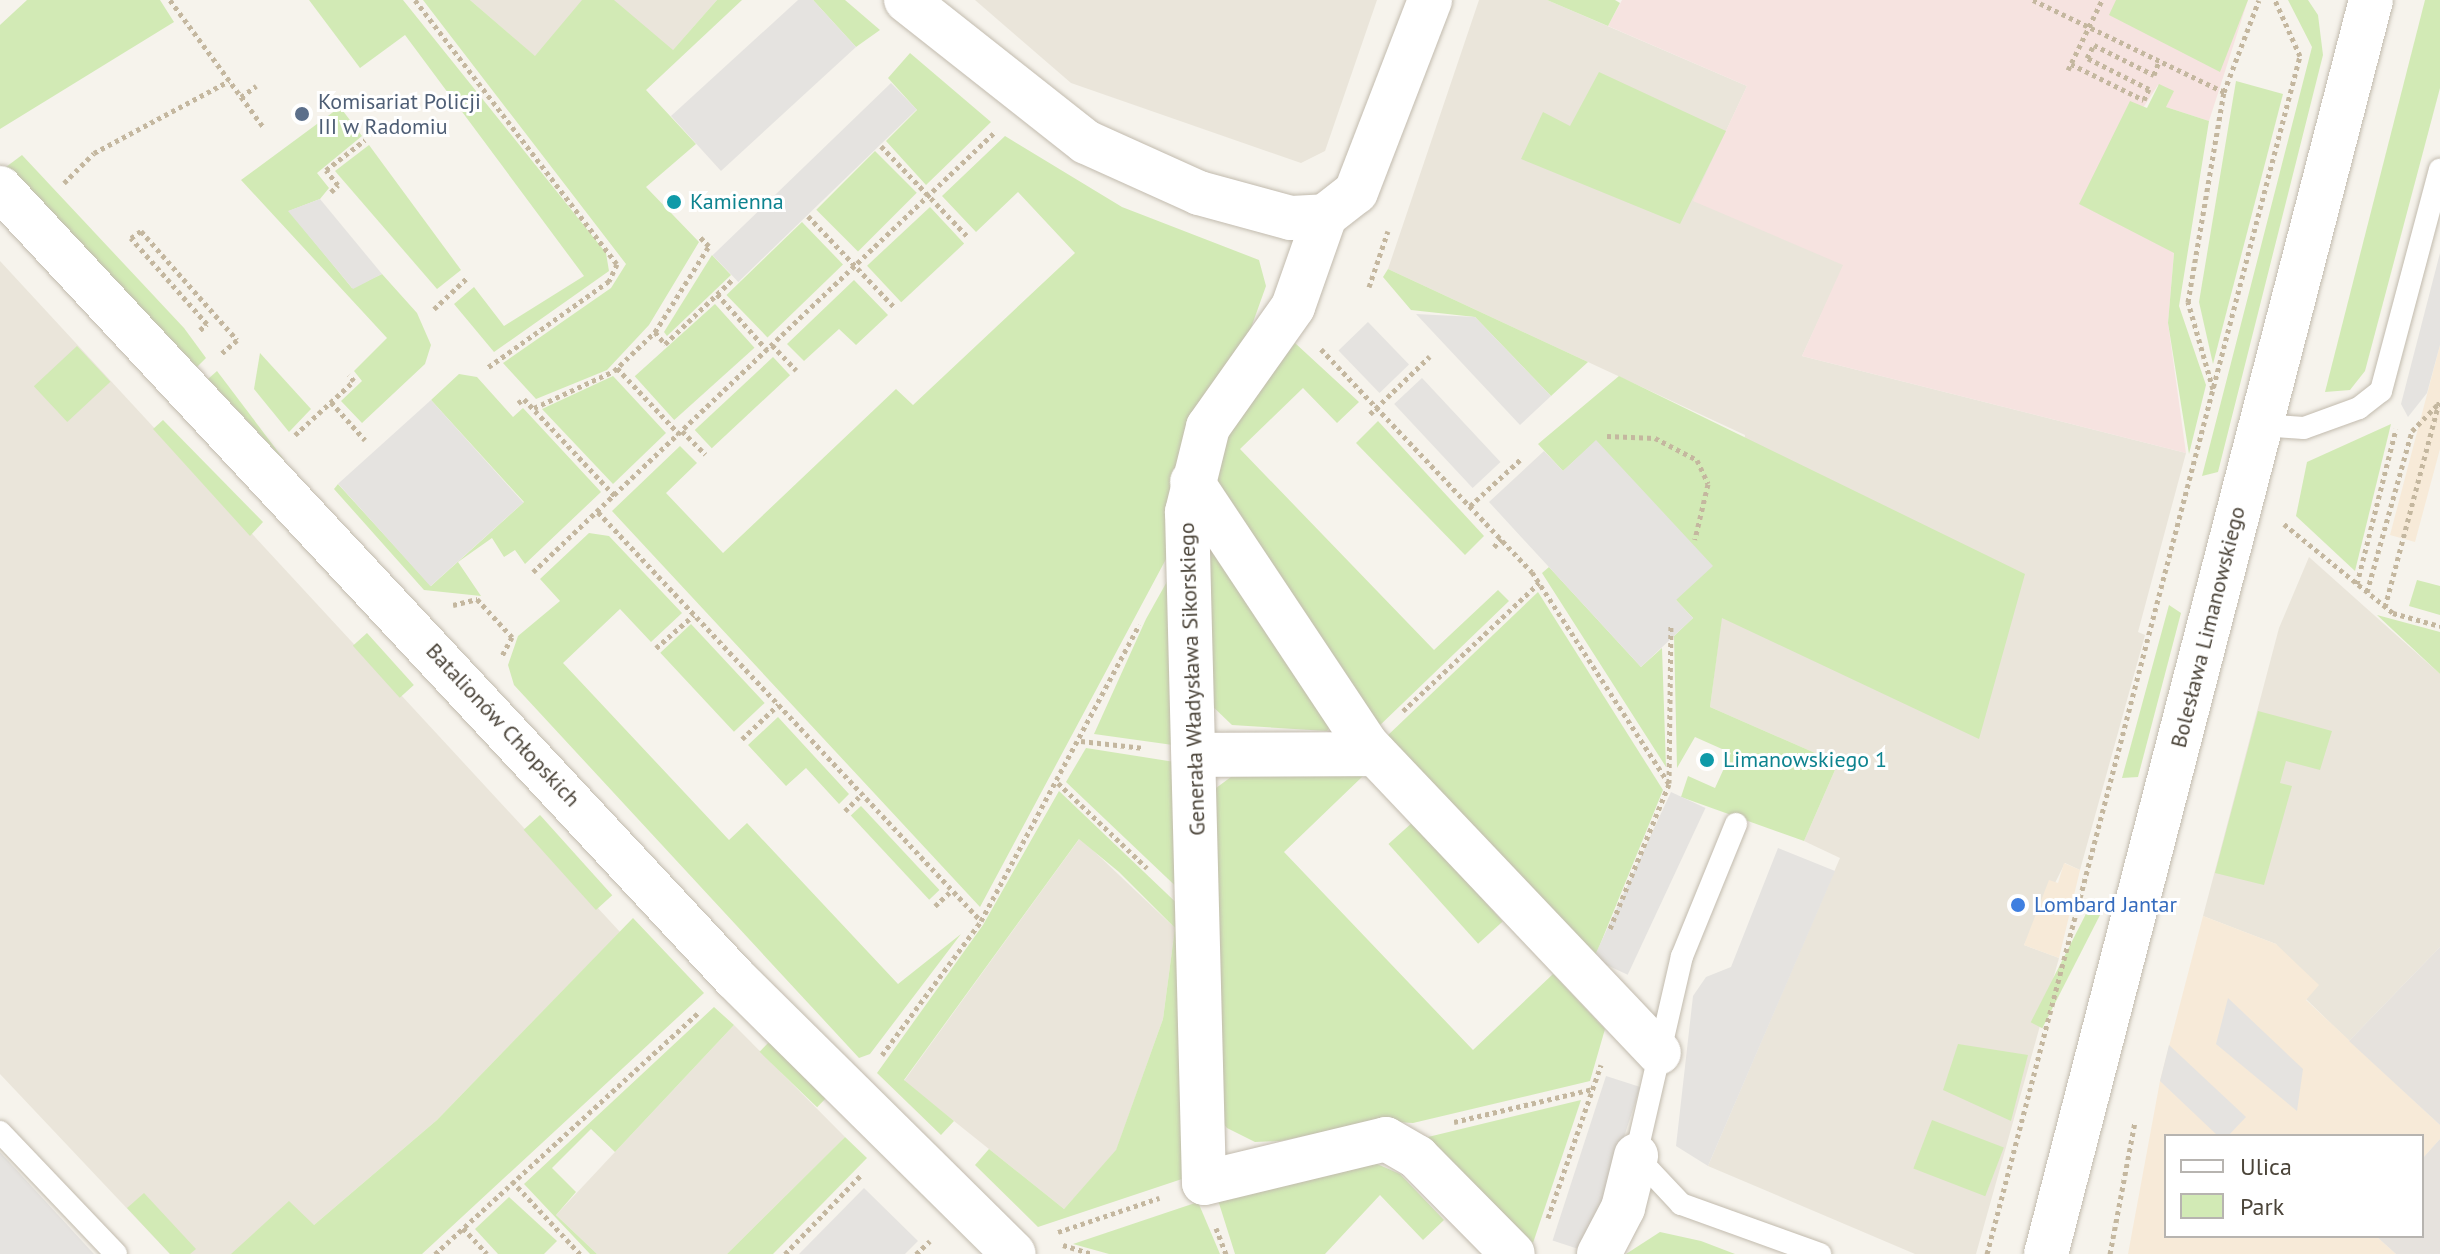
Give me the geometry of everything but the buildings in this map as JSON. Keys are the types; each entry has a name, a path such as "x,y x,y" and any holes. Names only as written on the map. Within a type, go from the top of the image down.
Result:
{"street":[{"path":"906,0 1086,142 1262,215 1325,216 1356,192 1370,165 1430,0"},
{"name":"Bolesława Limanowskiego","path":"2046,1254 2371,0"},
{"name":"Batalionów Chłopskich","path":"0,188 735,978 1014,1254"},
{"name":"Generała Władysława Sikorskiego","path":"1204,1183 1195,755 1186,557 1192,482 1208,427 1305,285 1325,216"},
{"path":"1192,482 1371,749 1659,1053"},
{"path":"1195,755 1371,749"},
{"path":"1204,1183 1386,1139 1417,1157 1513,1254"},
{"path":"1599,1254 1623,1208 1636,1156"}],"lane":[{"path":"2260,425 2304,428 2381,391 2440,170"},
{"path":"1736,824 1682,956 1636,1156 1681,1204 1820,1254"},
{"path":"0,1132 116,1254"}],"path":[{"path":"170,0 264,128"},
{"path":"415,0 617,264 609,281 487,368"},
{"path":"2033,0 2224,92"},
{"path":"2102,0 2070,67 2144,100 2149,89 2087,58 2094,45 2154,75 2159,61"},
{"path":"2213,390 2188,302 2224,92 2259,0"},
{"path":"1987,1254 2300,56 2275,0"},
{"path":"64,183 94,153 229,81"},
{"path":"241,97 256,86"},
{"path":"533,572 1003,125"},
{"path":"331,192 338,185 326,170 365,140"},
{"path":"881,146 969,238"},
{"path":"808,216 895,308"},
{"path":"198,332 207,324 131,238 141,231 218,313 237,340 217,357"},
{"path":"534,408 617,368 655,332 709,246 698,235"},
{"path":"434,309 467,278"},
{"path":"655,332 665,344 734,278"},
{"path":"717,294 796,370"},
{"path":"1323,351 1539,583 1669,784"},
{"path":"1370,414 1430,356"},
{"path":"617,368 705,454"},
{"path":"285,444 354,381 349,375"},
{"path":"518,403 524,399 534,408 615,496"},
{"path":"2367,592 2412,431 2440,401"},
{"path":"2385,607 2440,401"},
{"path":"331,402 365,440"},
{"path":"2357,584 2401,411"},
{"path":"1607,436 1655,438 1697,460 1708,484 1695,539"},
{"path":"1470,506 1522,458"},
{"path":"598,512 981,921"},
{"path":"2280,521 2385,607 2440,626"},
{"path":"1494,547 1501,539"},
{"path":"1371,749 1539,583"},
{"path":"877,1062 981,921 1081,741 1145,613"},
{"path":"656,648 694,615"},
{"path":"1590,978 1669,784 1671,625"},
{"path":"742,739 778,705"},
{"path":"1081,741 1195,755"},
{"path":"1058,783 1198,917"},
{"path":"845,811 862,794"},
{"path":"935,906 952,890"},
{"path":"435,1254 735,978"},
{"path":"1546,1224 1620,1011"},
{"path":"1386,1139 1593,1089"},
{"path":"785,1254 896,1138"},
{"path":"512,1181 580,1254"},
{"path":"1053,1233 1204,1183"},
{"path":"463,1228 487,1254"}],"shaded area":[{"path":"470,0 717,0 610,122"},
{"path":"798,0 813,0 856,47 721,171 671,116"},
{"path":"975,0 1377,0 1325,151 1301,163 1071,83"},
{"path":"1479,0 1547,0 1747,86 1726,131 1844,265 1802,356 2186,453 2138,632 2145,635 2080,870 2065,863 2024,945 2059,958 1976,1254 1915,1254 1708,1166 1840,858 1804,841 1838,763 1710,707 1745,435 1388,269"},
{"path":"1622,0 2248,0 2209,121 2166,107 2158,85 2080,204 2174,252 2168,323 2186,453 1802,356 1843,265 1693,201 1747,86 1608,26"},
{"path":"891,83 917,110 738,282 713,255"},
{"path":"320,199 382,274 353,289 288,211"},
{"path":"2440,253 2440,345 2427,393 2408,417 2401,404"},
{"path":"0,261 620,932 437,1120 280,1254 170,1254 0,1074"},
{"path":"1416,314 1475,317 1551,396 1520,425"},
{"path":"1368,322 1409,364 1379,393 1339,350"},
{"path":"2440,345 2440,449 2415,542 2390,535"},
{"path":"1422,378 1500,462 1473,488 1394,404"},
{"path":"431,400 523,503 430,586 338,484"},
{"path":"1596,440 1713,566 1676,600 1693,618 1641,667 1489,502 1544,451 1563,471"},
{"path":"2309,557 2440,674 2440,947 2349,1041 2306,999 2276,944 2203,916 2279,628"},
{"path":"1671,792 1705,808 1628,975 1593,959"},
{"path":"1080,838 1175,928 1163,1019 1116,1151 1064,1209 904,1081"},
{"path":"1778,848 1835,871 1708,1166 1676,1146 1693,996 1706,977 1731,967"},
{"path":"2064,863 2080,870 2059,958 2024,945 2049,880 2058,883"},
{"path":"2203,916 2276,944 2319,985 2306,1000 2440,1125 2440,1139 2424,1157 2424,1134 2164,1134 2164,1238 2378,1238 2396,1254 2128,1254 2160,1081"},
{"path":"2440,947 2440,1125 2349,1041"},
{"path":"2228,998 2303,1069 2297,1111 2216,1044"},
{"path":"734,1025 845,1137 727,1254 597,1254 556,1215"},
{"path":"2169,1045 2246,1117 2230,1134 2216,1134 2160,1081"},
{"path":"1606,1076 1640,1087 1587,1252 1553,1241"},
{"path":"2440,1139 2440,1254 2396,1254 2378,1238 2424,1238 2424,1157"},
{"path":"0,1152 94,1254 0,1254"},
{"path":"864,1188 918,1241 905,1254 799,1254"}],"green space":[{"path":"27,0 160,0 174,22 0,129 0,25"},
{"path":"309,0 403,0 606,253 609,271 494,352 454,304 474,287 504,326 584,276 405,35 360,68"},
{"path":"423,0 470,0 535,56 582,0 614,0 673,50 717,0 742,0 646,90 696,144 646,187 699,242 649,325 607,370 536,399 503,363 611,288 626,264"},
{"path":"813,0 845,0 880,30 856,47"},
{"path":"1547,0 1615,0 1620,3 1608,26"},
{"path":"2116,0 2248,0 2220,72 2109,15"},
{"path":"2288,0 2308,0 2318,15 2323,55 2218,472 2202,476 2312,47"},
{"path":"2425,0 2440,0 2440,88 2365,371 2350,390 2325,392"},
{"path":"910,53 991,122 926,185 886,141 917,110 888,78"},
{"path":"1599,72 1726,131 1680,224 1521,159 1543,112 1570,126"},
{"path":"2236,81 2283,94 2213,364 2199,302"},
{"path":"2159,84 2174,91 2166,107 2209,121 2179,306 2206,385 2189,454 2168,323 2174,253 2079,204 2130,101 2147,108"},
{"path":"340,107 362,136 317,173 329,188 320,199 289,211 352,288 382,274 417,313 431,345 425,364 362,423 341,401 362,381 354,371 387,338 241,180"},
{"path":"1005,136 1122,207 1259,260 1266,286 1173,546 980,907 612,511 680,446 697,463 666,493 723,553 896,389 913,405 1075,253 1018,192 976,232 942,196"},
{"path":"369,145 461,270 437,289 335,171"},
{"path":"875,151 917,193 858,251 816,210"},
{"path":"22,155 184,328 206,358 197,367 6,167"},
{"path":"930,207 964,244 901,302 867,266"},
{"path":"802,222 843,264 767,337 726,295"},
{"path":"712,255 731,275 667,336 664,332"},
{"path":"1388,269 1588,362 1551,396 1475,317 1411,310 1383,277"},
{"path":"854,280 888,315 856,345 839,329 804,361 787,344"},
{"path":"715,304 754,348 674,420 635,376"},
{"path":"1295,343 1359,402 1337,423 1303,388 1240,449 1434,650 1498,590 1509,601 1376,729 1209,478 1215,452"},
{"path":"77,346 110,382 67,422 34,386"},
{"path":"260,353 311,409 289,432 254,389"},
{"path":"773,357 790,375 712,448 695,430"},
{"path":"217,371 285,461 208,379"},
{"path":"459,374 477,377 513,417 523,408 601,492 525,564 515,550 504,557 492,538 458,562 481,596 424,590 334,489 338,484 431,586 524,502 431,400"},
{"path":"613,376 666,433 613,484 542,409"},
{"path":"1619,376 2025,574 1979,739 1722,618 1710,707 1838,763 1804,841 1681,797 1688,776 1715,788 1731,753 1695,737 1677,768 1674,636 1693,618 1676,600 1596,441 1563,471 1538,444"},
{"path":"163,420 263,522 250,536 153,429"},
{"path":"1378,421 1484,536 1465,555 1356,443"},
{"path":"2391,424 2355,571 2296,516 2307,462"},
{"path":"1200,530 1331,725 1327,731 1232,725 1208,702"},
{"path":"589,533 609,536 682,613 651,642 620,609 563,663 729,840 747,823 898,984 961,934 870,1054 859,1058 514,685 508,665 518,636 560,601 540,579"},
{"path":"1549,567 1641,667 1662,648 1666,767 1542,573"},
{"path":"1174,569 1180,746 1094,734 1146,619"},
{"path":"2417,580 2440,586 2440,615 2409,606"},
{"path":"1538,592 1663,790 1595,957 1386,737"},
{"path":"2169,605 2181,613 2138,777 2122,778"},
{"path":"2377,615 2440,632 2440,674"},
{"path":"691,624 765,703 734,732 660,653"},
{"path":"367,633 414,685 400,698 353,646"},
{"path":"2258,711 2332,731 2320,770 2286,761 2280,783 2292,786 2264,885 2215,873"},
{"path":"778,717 849,794 839,804 806,768 786,786 748,745"},
{"path":"1086,748 1181,763 1186,896 1066,782"},
{"path":"1351,770 1363,776 1284,852 1473,1050 1553,974 1605,1029 1590,1081 1413,1123 1380,1121 1280,1141 1255,1142 1227,1128 1219,1118 1212,791 1239,771"},
{"path":"1059,791 1186,912 1191,1176 1038,1227 975,1165 989,1149 1064,1209 1116,1150 1163,1019 1175,928 1119,872 1079,839 904,1080 954,1121 941,1135 877,1073 983,925"},
{"path":"861,806 939,890 929,900 851,816"},
{"path":"540,815 612,895 596,910 524,830"},
{"path":"1413,822 1503,922 1478,944 1388,844"},
{"path":"2092,902 2104,908 2042,1028 2031,1022"},
{"path":"633,918 704,993 422,1254 231,1254 289,1201 314,1225 437,1120"},
{"path":"714,1007 734,1025 615,1152 591,1129 552,1168 576,1192 556,1215 597,1254 590,1254 524,1184"},
{"path":"770,1041 828,1097 817,1107 760,1052"},
{"path":"1958,1044 2028,1055 2011,1121 1943,1090"},
{"path":"1581,1100 1533,1243 1428,1137"},
{"path":"1932,1120 2004,1148 1985,1196 1913,1169"},
{"path":"845,1137 867,1158 773,1254 727,1254"},
{"path":"1368,1160 1400,1174 1444,1220 1423,1240 1380,1195 1325,1254 1235,1254 1217,1197"},
{"path":"144,1193 196,1249 190,1254 170,1254 127,1208"},
{"path":"509,1197 557,1241 544,1254 498,1254 475,1229"},
{"path":"1198,1202 1220,1254 1109,1254 1073,1244"},
{"path":"1660,1232 1701,1241 1735,1254 1626,1254"}],"place":[{"name":"Komisariat Policji III w Radomiu","path":"302,114"},
{"name":"Kamienna","path":"674,202"},
{"name":"Limanowskiego 1","path":"1707,760"},
{"name":"Lombard Jantar","path":"2018,905"}]}
